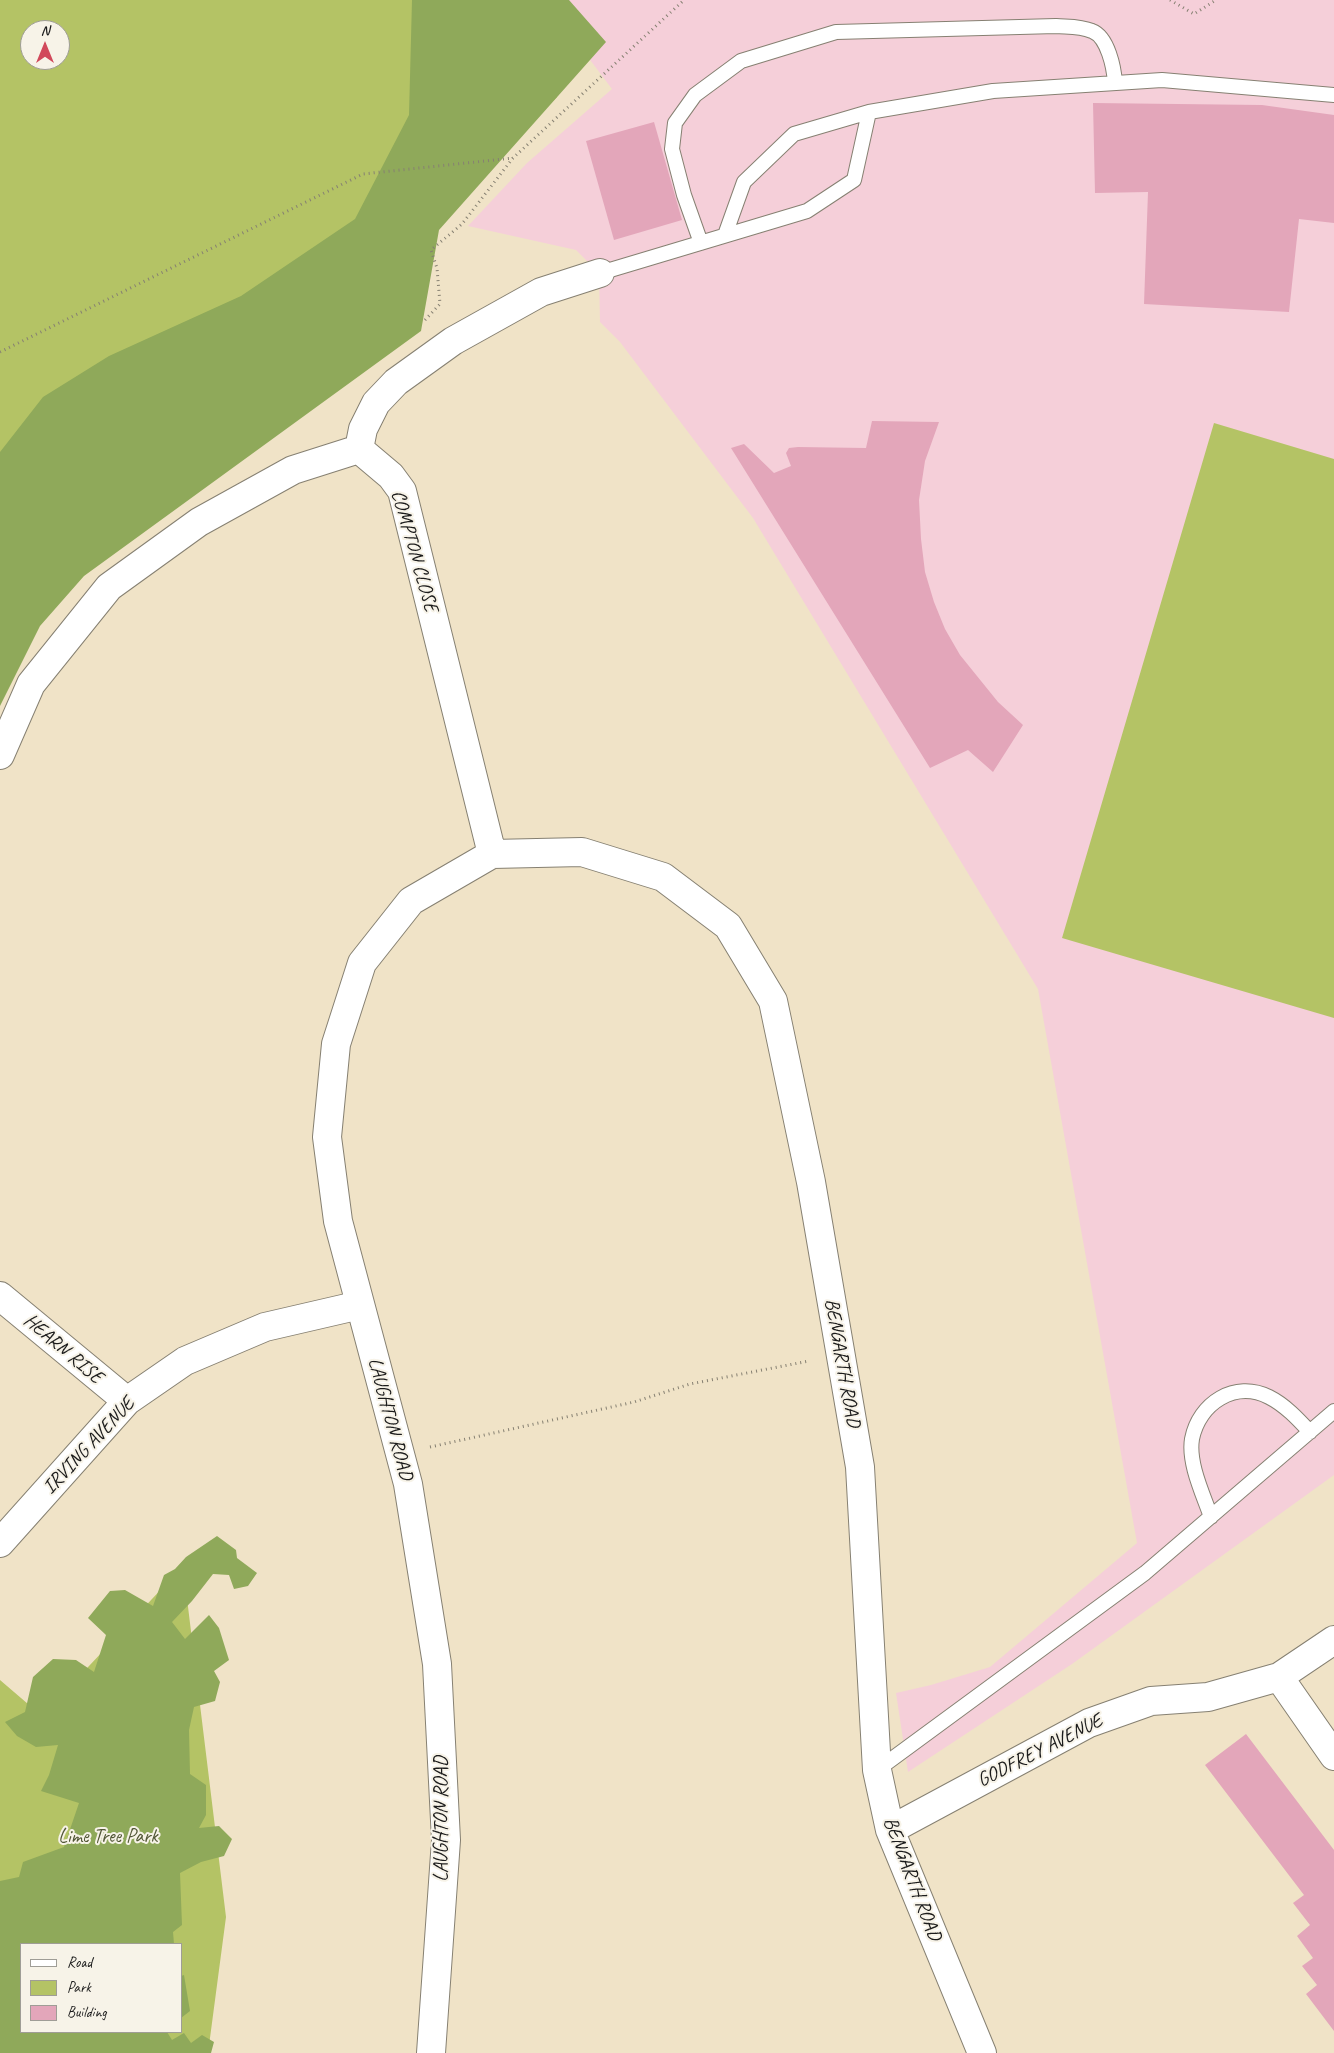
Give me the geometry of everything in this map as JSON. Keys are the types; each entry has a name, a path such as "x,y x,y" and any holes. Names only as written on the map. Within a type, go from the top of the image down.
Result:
{"street":[{"path":"0,755 31,684 109,587 199,522 293,470 359,450 363,429 376,403 396,382 454,341 542,292 600,273"},
{"name":"COMPTON CLOSE","path":"359,450 391,476 402,491 492,854"},
{"name":"BENGARTH ROAD","path":"492,854 582,852 663,877 728,926 773,1001 811,1182 860,1467 877,1770 890,1830 982,2053"},
{"name":"LAUGHTON ROAD","path":"430,2053 446,1840 438,1673 408,1484 338,1221 327,1137 336,1044 362,963 411,901 492,854"},
{"name":"HEARN RISE","path":"0,1296 127,1401"},
{"name":"IRVING AVENUE","path":"0,1543 127,1401 185,1361 265,1327 360,1304"},
{"name":"GODFREY AVENUE","path":"890,1830 1089,1723 1151,1701 1208,1697 1279,1676 1334,1640"},
{"path":"1279,1676 1334,1756"}],"lane":[{"path":"701,243 684,196 672,149 675,123 695,95 741,61 836,32 1056,26 1093,31 1099,36 1110,53 1115,83"},
{"path":"725,235 744,182 794,134 869,112 994,91 1162,80 1334,95"},
{"path":"600,273 807,211 854,180 869,112"},
{"path":"1211,1517 1195,1472 1192,1440 1198,1422 1211,1404 1226,1394 1248,1390 1269,1397 1292,1413 1310,1432"},
{"path":"877,1770 1145,1573 1334,1411"}],"path":[{"path":"422,323 440,304 437,268 432,250 462,224 513,158 684,0"},
{"path":"1170,0 1194,14 1216,0"},
{"path":"0,352 363,174 513,158"},
{"path":"400,1454 634,1402 690,1384 755,1370 840,1356"}],"shaded area":[{"path":"545,0 1334,0 1334,1475 1072,1664 908,1772 896,1693 931,1685 990,1667 1137,1543 1038,989 753,518 620,342 600,322 599,273 576,250 468,226 527,163 612,89"}],"green space":[{"path":"0,0 483,0 557,97 0,650"},
{"path":"412,0 569,0 606,42 439,230 421,331 84,576 40,626 0,706 0,452 43,397 109,356 241,296 355,219 409,115"},
{"path":"1214,423 1334,459 1334,1018 1062,938"},
{"name":"Lime Tree Park","path":"217,1536 236,1550 237,1558 257,1573 248,1586 234,1589 229,1575 213,1574 192,1601 172,1622 185,1639 209,1615 219,1628 229,1660 214,1671 220,1682 215,1701 194,1707 189,1730 190,1774 206,1785 206,1815 199,1828 219,1826 232,1839 224,1856 201,1862 180,1873 182,1925 173,1932 174,1943 20,1943 20,2033 168,2033 172,2040 184,2033 191,2043 202,2035 214,2042 211,2053 0,2053 0,1881 19,1877 23,1862 64,1847 79,1803 41,1791 49,1775 58,1745 36,1747 17,1736 5,1722 25,1712 33,1677 53,1659 76,1660 94,1672 106,1635 88,1618 110,1591 125,1590 153,1606 164,1575 175,1569 186,1557"},
{"name":"Lime Tree Park","path":"183,1566 226,1917 208,2053 0,2053 0,1680 42,1716"},
{"path":"184,1975 190,2011 182,2017 182,1976"}],"building":[{"path":"1093,103 1262,105 1334,115 1334,223 1299,219 1289,312 1144,304 1148,192 1095,193"},
{"path":"654,122 682,220 614,240 586,141"},
{"path":"872,421 939,422 925,461 919,500 925,572 945,629 960,655 998,702 1023,725 993,772 968,750 930,768 731,448 744,444 774,473 791,466 786,453 789,448 866,448"},
{"path":"1246,1734 1334,1850 1334,2031 1306,1994 1317,1985 1302,1966 1313,1958 1297,1936 1310,1925 1293,1903 1304,1895 1205,1765"}]}
